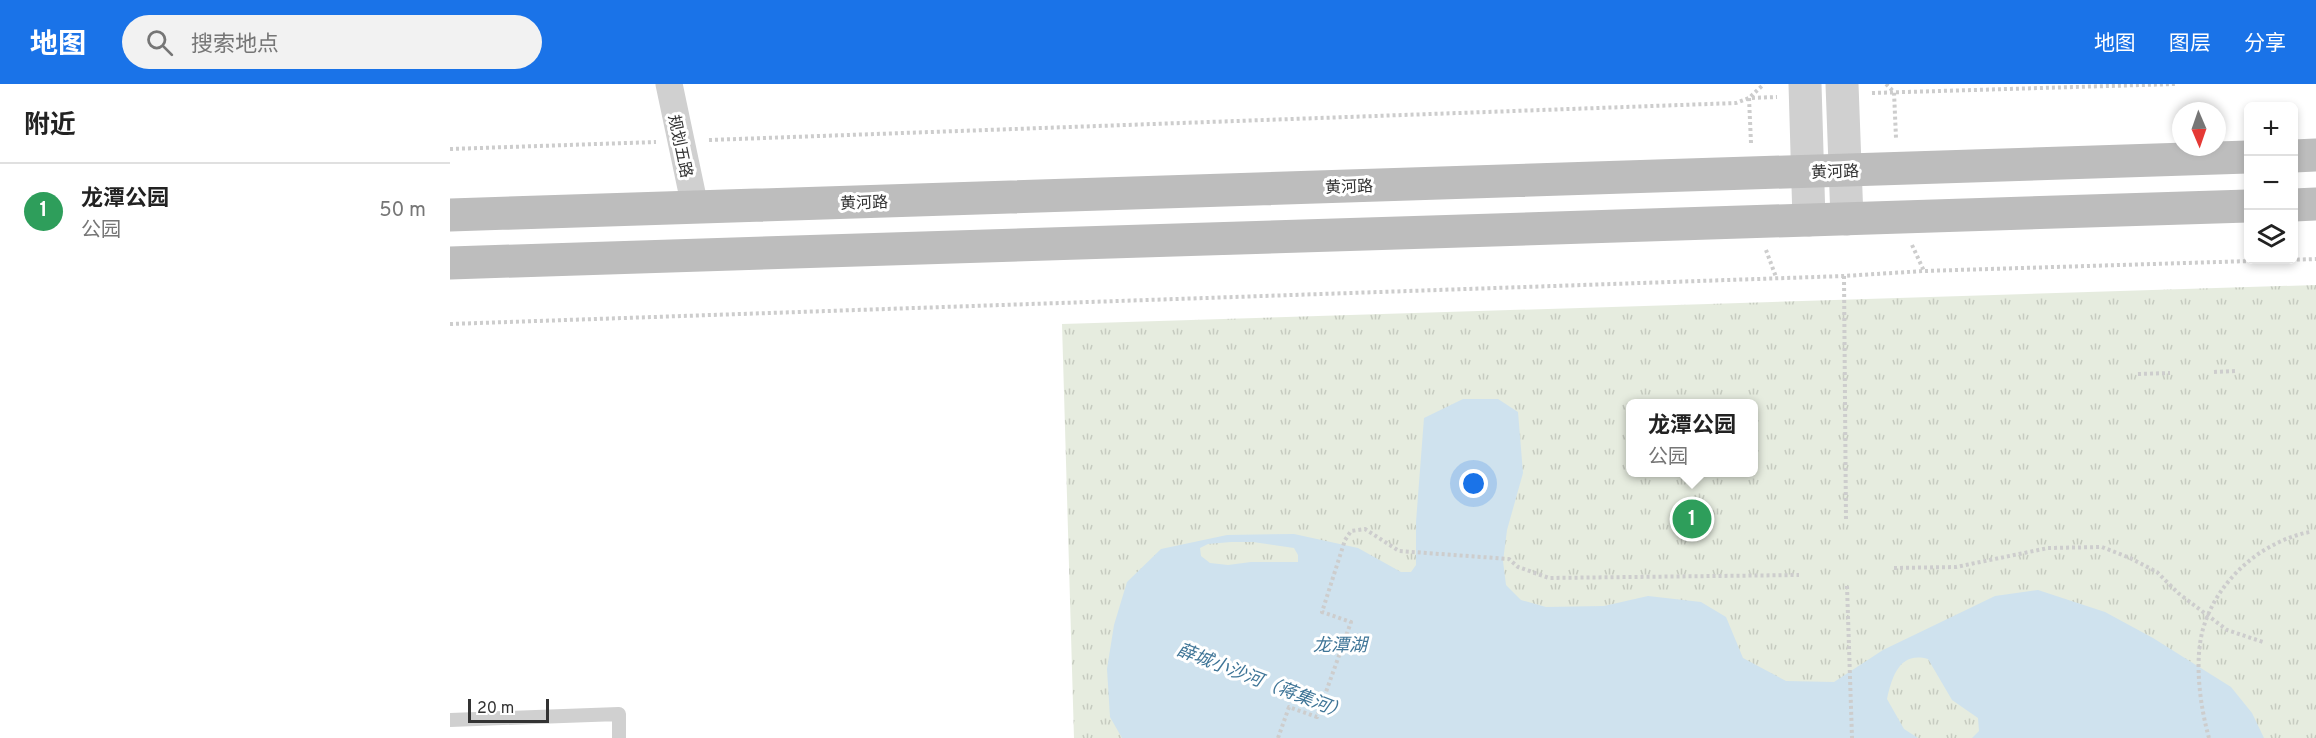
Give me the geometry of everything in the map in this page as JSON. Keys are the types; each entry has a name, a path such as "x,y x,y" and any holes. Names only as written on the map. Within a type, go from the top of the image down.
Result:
{"main road":[{"path":"2298,156 2316,155"},
{"name":"黄河路","path":"450,215 2244,157"},
{"path":"2298,205 2316,204"},
{"path":"450,263 2244,206"}],"street":[{"name":"规划五路","path":"669,84 695,207"},
{"path":"1804,84 1809,220"},
{"path":"1842,84 1846,219"}],"lane":[{"path":"450,720 619,714 619,738"}],"path":[{"path":"450,149 1736,103 1749,98 1764,84"},
{"path":"1886,84 1894,92 2176,84"},
{"path":"450,324 2316,259"},
{"path":"1844,276 1846,522"},
{"path":"2214,372 2235,371"},
{"path":"2138,374 2170,373"},
{"path":"1278,738 1289,707 1317,717 1351,622 1322,612 1345,540 1351,531 1365,529 1399,551 1509,559 1518,567 1549,578 1799,575"},
{"path":"2209,738 2200,700 2203,631 2208,616 2222,592 2255,555 2274,543 2310,532"},
{"path":"1894,568 1956,567 2048,548 2102,547 2157,572 2178,593 2227,630 2263,642"},
{"path":"1847,586 1852,738"}],"green space":[{"path":"2316,285 2316,738 1074,738 1062,324"}],"water":[{"name":"龙潭湖","path":"1463,399 1498,399 1518,412 1523,473 1507,530 1503,561 1506,585 1521,600 1546,607 1604,606 1648,596 1701,602 1726,617 1743,658 1786,681 1834,682 1883,650 1995,596 2038,590 2105,612 2153,638 2231,687 2252,713 2264,738 1972,738 1979,731 1978,718 1952,700 1928,659 1918,657 1904,662 1899,667 1887,699 1904,729 1918,738 1122,738 1110,717 1107,669 1114,625 1127,582 1161,549 1227,535 1294,534 1358,548 1401,572 1411,572 1416,565 1416,522 1424,418","holes":["1253,542 1294,548 1298,555 1298,562 1251,562 1228,565 1210,563 1201,556 1200,548 1208,544"]}],"place":[{"name":"龙潭公园","path":"1692,519"}],"water label":[{"name":"薛城小沙河（蒋集河）","path":"1262,681"}]}
